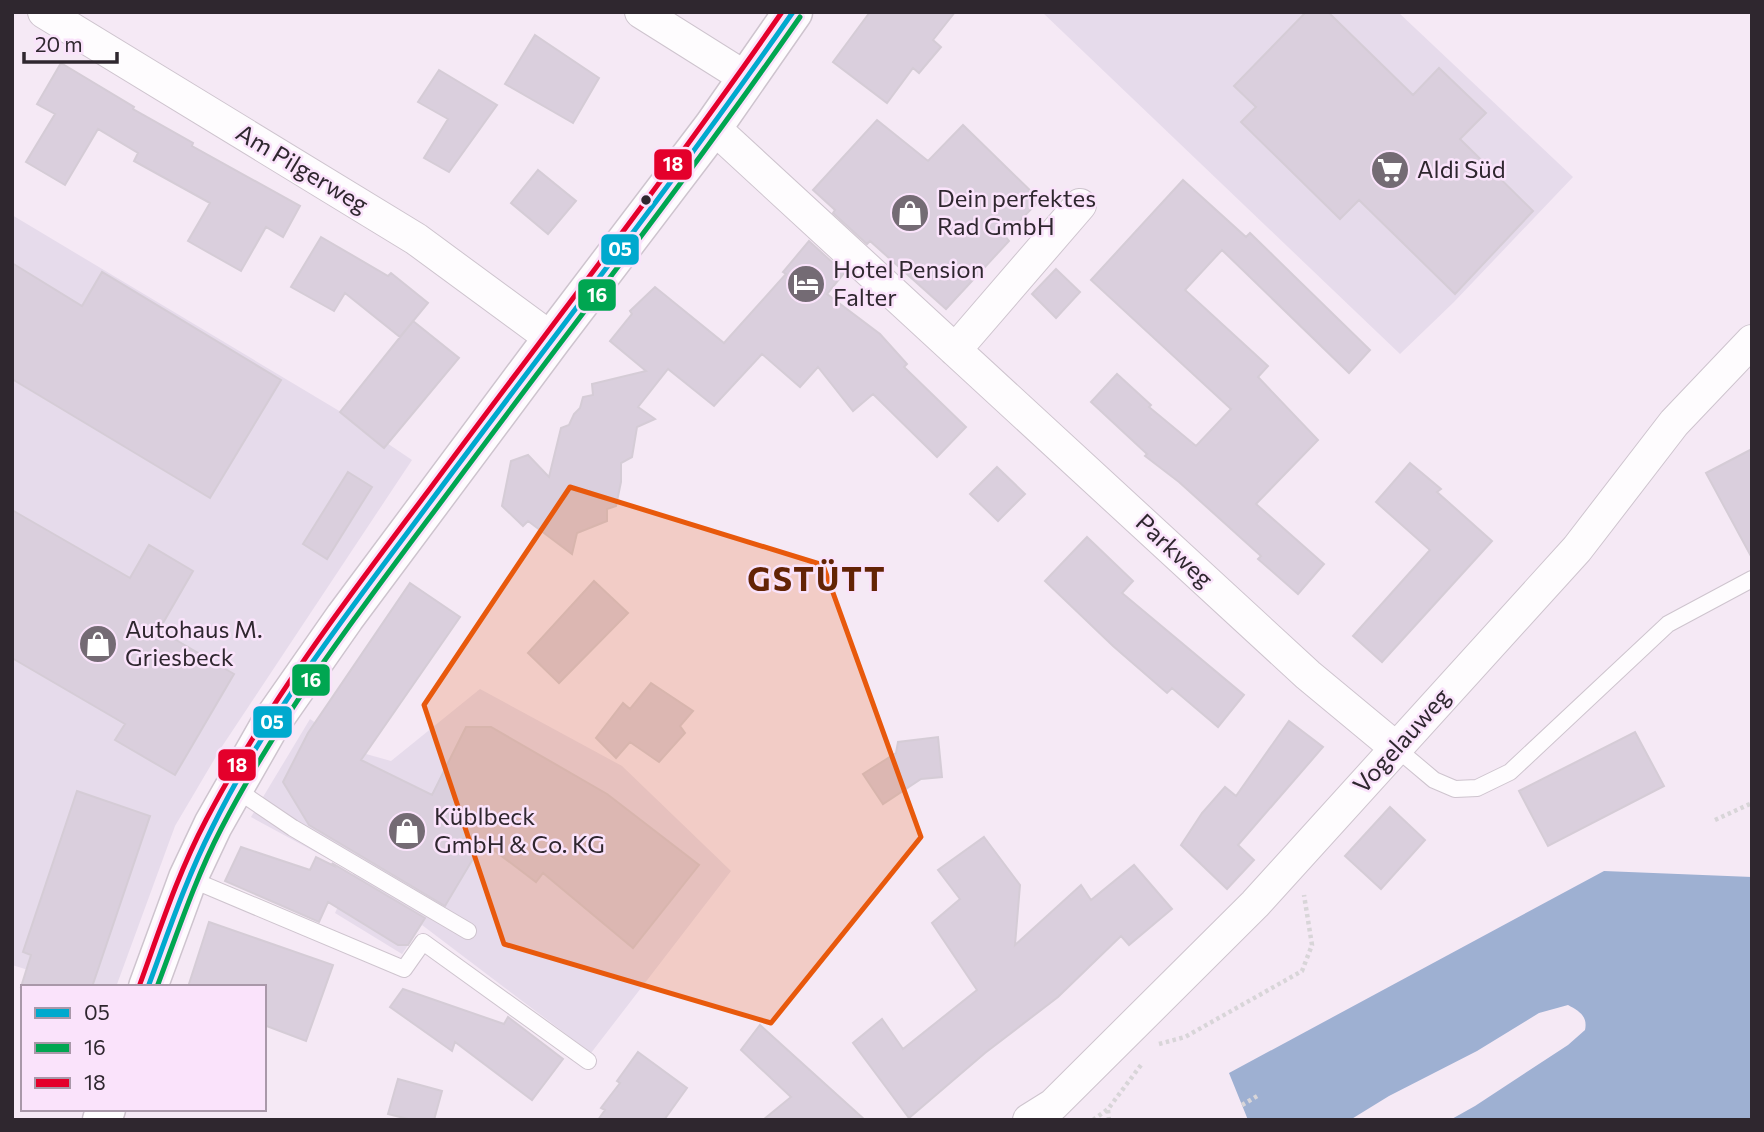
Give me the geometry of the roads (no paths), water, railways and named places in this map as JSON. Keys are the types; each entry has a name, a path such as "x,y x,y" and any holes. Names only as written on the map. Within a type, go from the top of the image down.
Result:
{"main road":[{"path":"149,985 188,878 213,825 271,723 330,638 713,127 793,12"}],"street":[{"name":"Am Pilgerweg","path":"44,12 416,239 552,339"},
{"path":"641,12 746,78"},
{"name":"Parkweg","path":"713,127 1308,675 1396,748"},
{"path":"955,351 1080,205"},
{"name":"Vogelauweg","path":"1029,1120 1053,1105 1255,904 1577,549 1674,423 1752,341"}],"lane":[{"path":"1396,748 1434,780 1455,789 1477,788 1510,772 1668,624 1752,579"},
{"path":"234,788 293,828 468,931"},
{"path":"188,878 404,969 424,942 588,1061"}],"water":[{"path":"1604,871 1752,877 1752,1120 1450,1120 1568,1045 1585,1030 1584,1018 1568,1005 1539,1013 1477,1051 1389,1096 1350,1120 1248,1120 1229,1073"}],"place":[{"name":"Aldi Süd","path":"1390,170"},
{"name":"Dein perfektes Rad GmbH","path":"910,213"},
{"name":"Hotel Pension Falter","path":"806,284"},
{"name":"Autohaus M. Griesbeck","path":"98,644"},
{"name":"Küblbeck GmbH & Co. KG","path":"407,831"}],"district":[{"name":"GSTÜTT","path":"817,580"}]}
